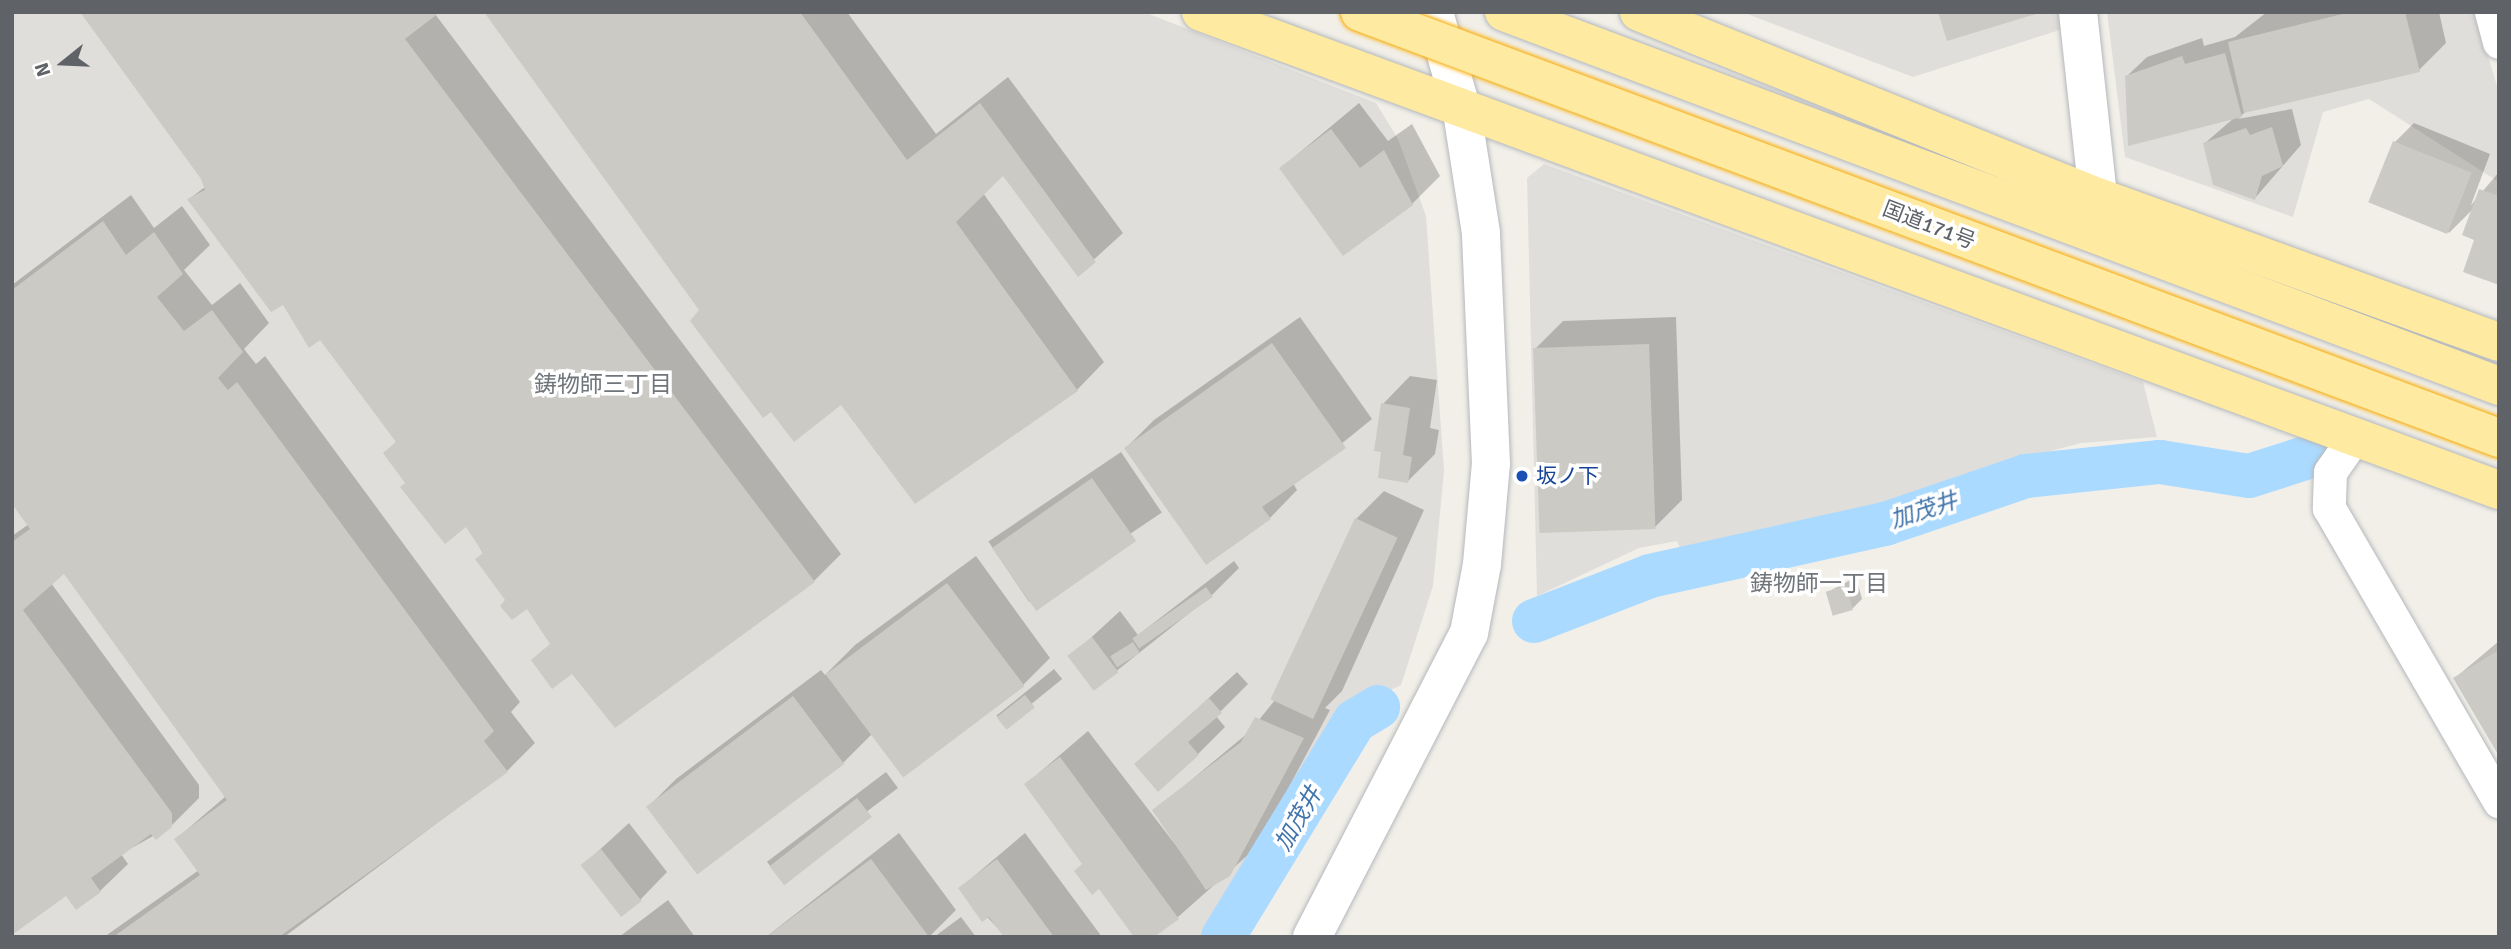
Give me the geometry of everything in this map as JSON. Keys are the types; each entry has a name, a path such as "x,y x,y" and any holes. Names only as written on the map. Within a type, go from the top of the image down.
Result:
{"highway":[{"path":"1201,12 1462,111 2353,439 2499,490"},
{"name":"国道171号","path":"1360,12 2499,438"},
{"path":"1504,12 2499,386"},
{"path":"1639,12 2098,197 2499,342"}],"street":[{"path":"1312,937 1469,634 1482,564 1491,464 1489,362 1481,233 1462,111 1434,12"},
{"path":"2078,12 2098,197"},
{"path":"2491,12 2499,42"},
{"path":"2353,439 2330,472 2329,508 2499,801"}],"shaded area":[{"path":"12,12 1144,12 1376,103 1398,139 1426,216 1444,471 1433,586 1401,685 1344,712 1200,937 12,937"},
{"path":"1742,12 2067,12 2069,27 1913,77"},
{"path":"2107,12 2475,12 2499,93 2499,182 2369,99 2323,112 2293,217 2125,157"},
{"path":"1544,164 2143,382 2157,437 2081,443 1972,472 1857,515 1680,548 1677,541 1639,548 1537,596 1527,178"}],"building":[{"path":"80,12 440,12 405,39 815,582 615,728 572,674 552,689 531,660 550,644 527,609 512,620 500,606 505,600 475,559 483,553 466,527 445,544 400,487 405,483 383,453 396,442 320,340 309,348 283,305 271,312 187,199 205,190 201,179"},
{"path":"484,12 800,12 907,160 980,103 1096,262 1078,277 1003,176 956,222 1078,391 915,504 841,405 794,442 771,412 763,418 690,321 699,310"},
{"path":"1938,12 2038,12 2039,13 1947,41"},
{"path":"2351,12 2405,12 2420,72 2244,113 2228,42"},
{"path":"2225,53 2242,117 2128,146 2125,76 2182,56 2185,64"},
{"path":"2272,127 2283,166 2262,176 2255,200 2213,185 2203,143 2246,128 2250,135"},
{"path":"1331,129 1360,168 1384,150 1413,205 1343,256 1279,168"},
{"path":"2393,141 2472,173 2447,234 2368,202"},
{"path":"2479,189 2499,196 2499,285 2463,272 2474,240 2462,235"},
{"path":"103,221 126,255 154,232 183,274 157,297 184,331 212,310 243,352 218,378 228,390 237,382 494,731 484,741 508,772 279,937 113,937 200,875 174,839 227,800 64,574 23,610 172,813 172,827 156,840 151,834 91,878 101,892 76,910 66,896 12,935 12,542 30,529 12,504 12,290"},
{"path":"1272,343 1346,448 1262,507 1271,519 1206,565 1124,448"},
{"path":"1649,344 1655,529 1540,533 1533,348"},
{"path":"1381,403 1410,408 1403,455 1412,457 1408,483 1378,478 1381,452 1374,451"},
{"path":"1092,478 1136,541 1036,611 992,548"},
{"path":"1355,518 1398,538 1313,719 1270,699"},
{"path":"947,583 1025,686 903,777 826,674"},
{"path":"1846,586 1853,610 1833,616 1826,592"},
{"path":"1206,587 1213,597 1139,648 1132,639"},
{"path":"1092,637 1118,672 1094,691 1067,656"},
{"path":"1133,642 1140,653 1117,667 1110,656"},
{"path":"2499,650 2499,756 2453,678"},
{"path":"1025,695 1035,708 1006,730 997,717"},
{"path":"793,696 844,764 697,875 646,807"},
{"path":"1209,698 1222,713 1188,742 1199,755 1158,792 1134,764"},
{"path":"1255,717 1304,738 1230,876 1206,890 1152,810 1241,742"},
{"path":"1060,757 1179,919 1154,937 1134,937 1099,889 1092,895 1074,871 1082,864 1024,784"},
{"path":"857,798 872,817 784,885 770,866"},
{"path":"601,849 642,901 621,917 581,865"},
{"path":"871,859 929,937 766,937"},
{"path":"997,859 1054,937 1004,937 989,917 982,922 958,888"}],"waterway":[{"name":"加茂井","path":"1534,621 1650,576 1885,524 2026,476 2160,462 2249,476 2318,454"},
{"name":"加茂井","path":"1223,937 1355,721 1378,707"}],"place":[{"name":"坂ノ下","path":"1522,476"}],"district":[{"name":"鋳物師三丁目","path":"603,385"},
{"name":"鋳物師一丁目","path":"1819,584"}]}
